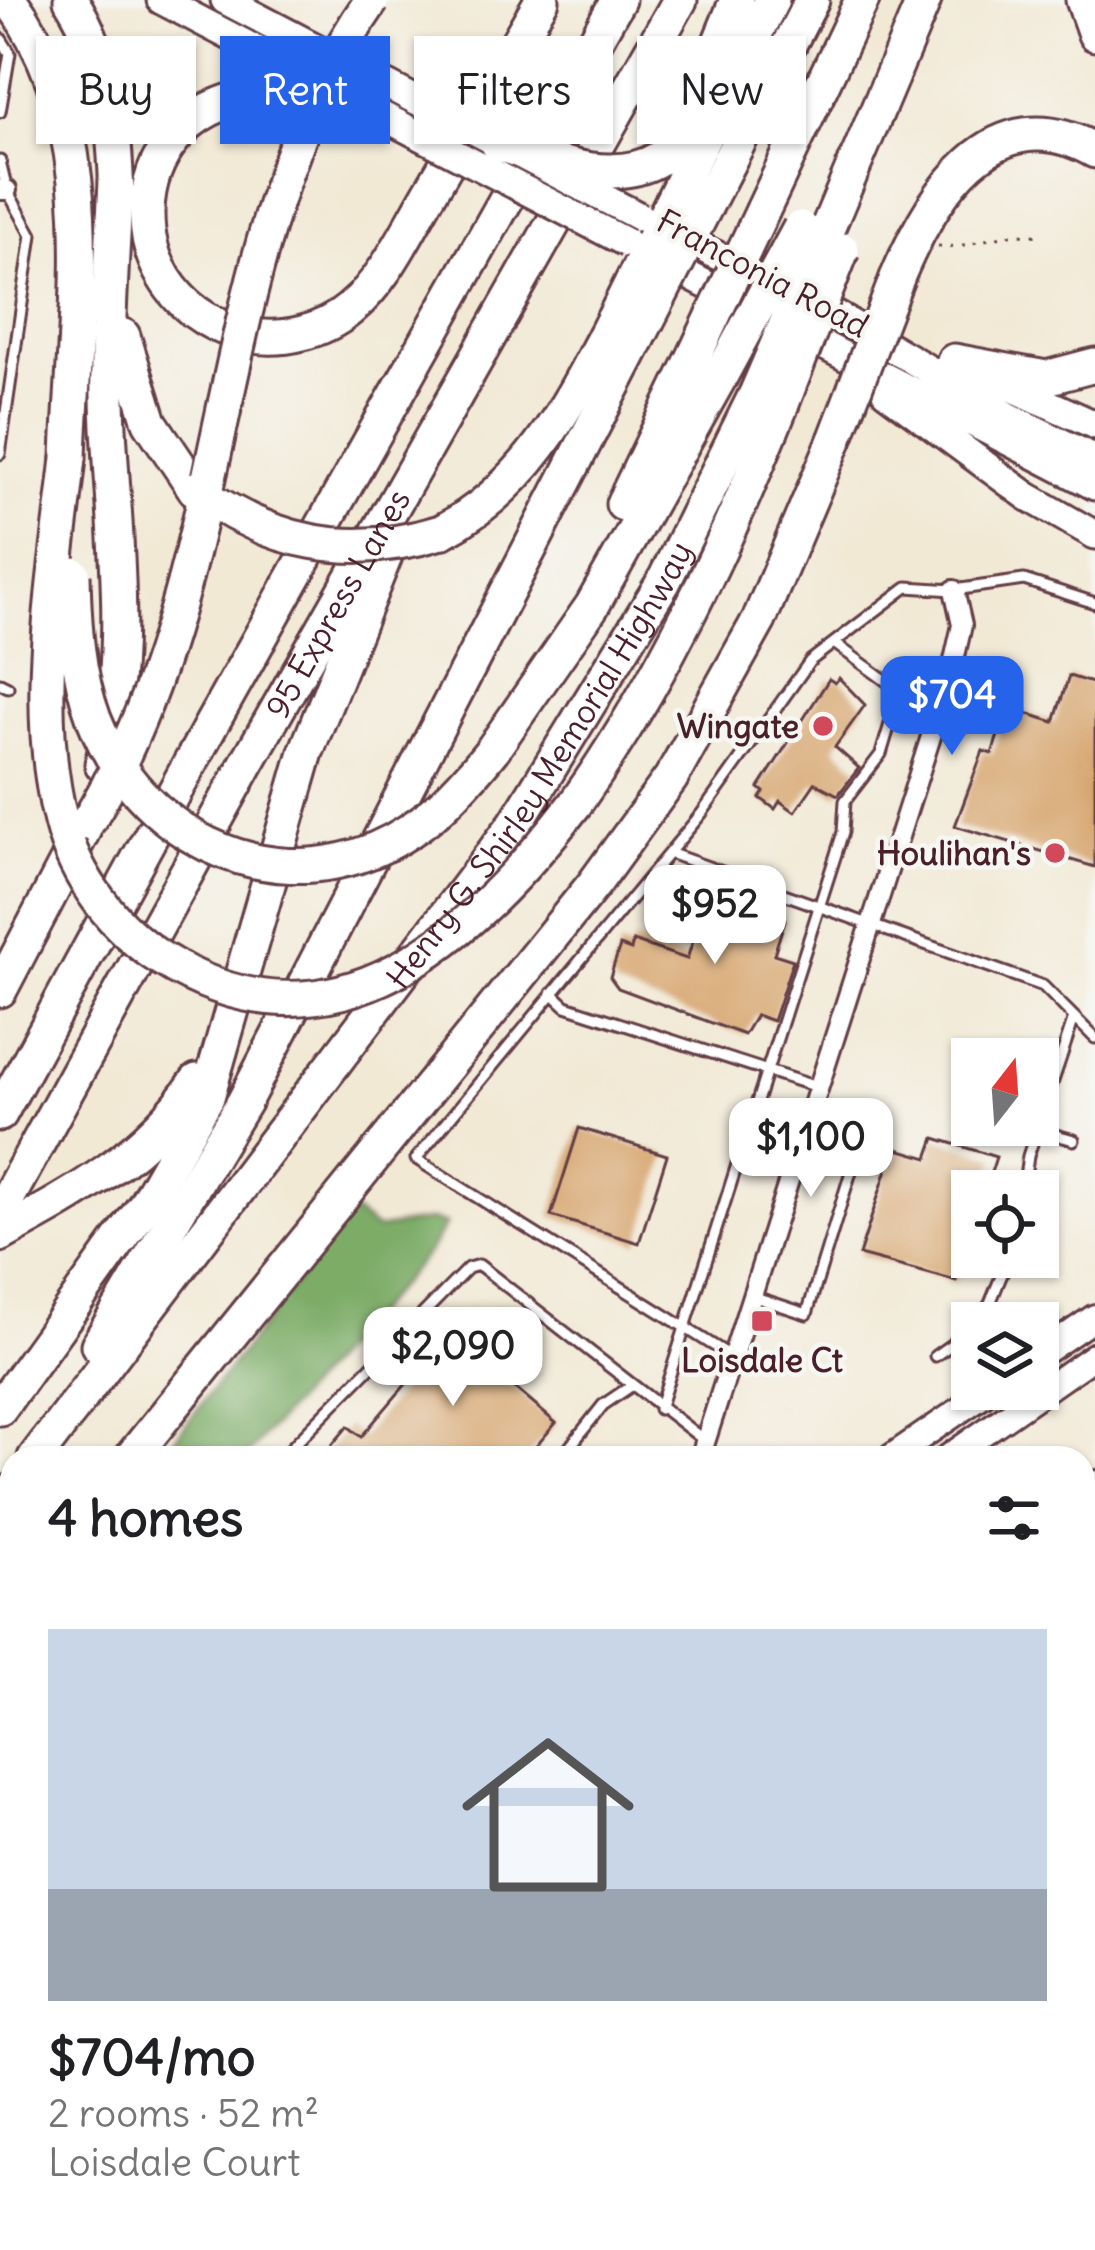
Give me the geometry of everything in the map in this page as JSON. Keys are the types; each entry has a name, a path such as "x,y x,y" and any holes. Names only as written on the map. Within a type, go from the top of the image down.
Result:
{"highway":[{"path":"10,0 44,52 73,145 69,458 47,707 55,793 69,846 108,912 152,953 195,977 247,994 304,998 402,971 470,922 575,804 631,723 685,626 768,402"},
{"path":"71,0 97,50 110,97 120,299 130,370 161,444 195,489 247,523 302,542 364,548 441,532 486,507 525,468 626,328"},
{"path":"0,990 133,742 171,638 286,173 315,96 372,0"},
{"path":"220,111 177,133 156,165 148,224 158,270 182,303 217,326 261,338 308,331 352,308 395,253 542,0"},
{"path":"0,1114 244,664 618,0"},
{"name":"95 Express Lanes","path":"0,1213 680,0"},
{"path":"688,172 689,117 737,0"},
{"path":"42,1446 253,1085 626,328 688,172 772,0"},
{"path":"688,172 812,0"},
{"path":"69,458 74,607 89,704 128,782 170,824 243,858 298,866 348,859 417,826 465,784 494,749 562,643 592,606 705,370 763,210 862,0"},
{"name":"Henry G. Shirley Memorial Highway","path":"44,1446 326,1081 553,769 768,402 822,239 924,0"},
{"path":"1083,0 1095,34"},
{"path":"705,370 822,239 884,147 908,38"},
{"path":"141,1446 594,884 671,778 759,620 914,237 947,181 988,148 1040,136 1095,151"},
{"path":"498,144 560,163 610,171 688,172"},
{"path":"87,823 116,703 122,638 109,407 116,181"},
{"path":"954,361 1046,378 1095,365"},
{"path":"0,1408 167,1169 206,1096 324,701 464,379"},
{"path":"0,1235 122,1164 167,1121 231,1022"}],"main road":[{"name":"Franconia Road","path":"161,0 230,36"},
{"name":"Franconia Road","path":"225,0 414,99"},
{"name":"Franconia Road","path":"390,120 1095,487"},
{"name":"Franconia Road","path":"498,144 829,311 1008,416 1095,459"},
{"path":"829,311 1095,425"},
{"path":"847,357 921,421 1027,496 1095,535"},
{"path":"1059,1342 1095,1317"},
{"path":"964,1446 1095,1355"},
{"path":"908,1446 960,1410"}],"street":[{"path":"703,1446 960,642 961,608 954,590"}],"lane":[{"path":"0,37 10,53 0,112"},
{"path":"0,161 2,194 32,235 0,454"},
{"path":"732,1357 416,1159 668,853 810,661 908,587 954,590 1024,580 1095,603"},
{"path":"659,1409 842,832 845,801 881,754 900,691 834,643"},
{"path":"668,853 1047,988 1095,1037"},
{"path":"552,993 566,1006 765,1070 866,1123 807,1314 752,1296"},
{"path":"1059,1065 1074,1018"},
{"path":"1059,1136 1074,1140"},
{"path":"293,1446 474,1266 490,1269 698,1446"},
{"path":"935,1357 951,1345"},
{"path":"571,1446 603,1405 631,1386"}],"path":[{"path":"914,237 947,248 1007,232 1038,236"}],"green space":[{"path":"351,1210 376,1229 431,1220 446,1224 430,1250 255,1446 169,1446"}],"building":[{"path":"1069,676 1095,684 1095,867 955,826 983,751 992,754 1007,707 1054,722"},
{"name":"Wingate","path":"839,678 865,705 835,747 859,768 838,795 815,783 795,812 780,801 775,809 760,798 764,792 759,788 829,679 835,683"},
{"path":"709,891 782,914 785,920 774,954 793,960 773,1021 756,1015 744,1035 618,988 610,977 620,946 631,950 633,941 687,959"},
{"path":"579,1128 667,1155 639,1243 551,1216"},
{"path":"935,1138 996,1157 992,1170 951,1170 951,1278 956,1281 859,1255 890,1160 894,1161 898,1149 928,1158"},
{"path":"469,1310 503,1338 483,1361 556,1423 536,1446 331,1446 348,1426 361,1437"}],"place":[{"name":"Wingate","path":"823,726"},
{"name":"Houlihan's","path":"1055,853"},
{"name":"Loisdale Ct","path":"762,1321"}]}
